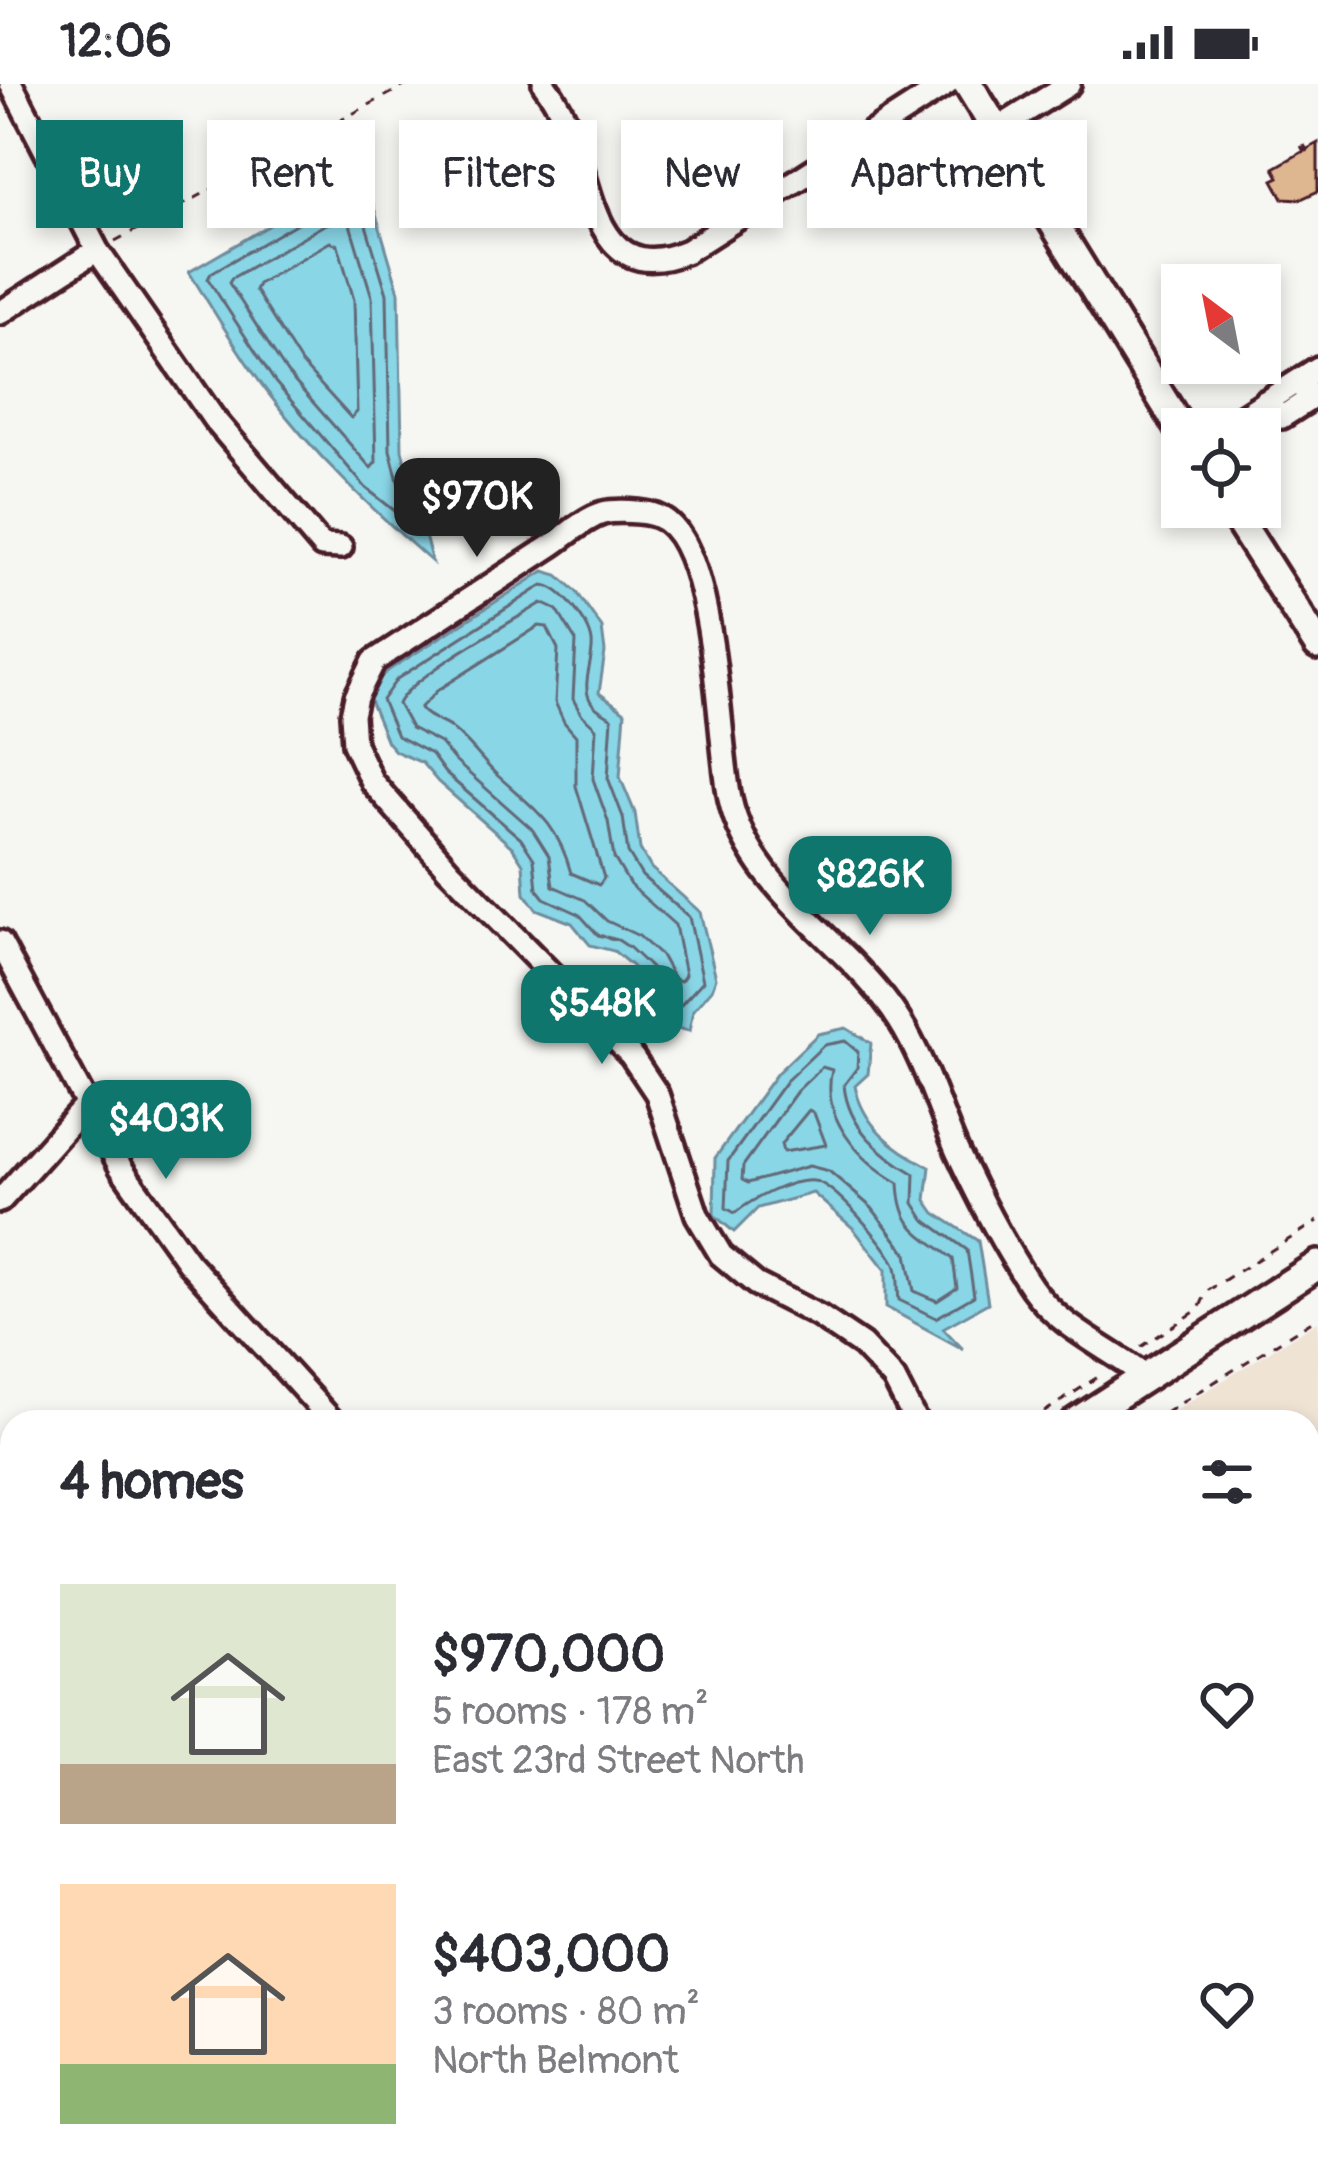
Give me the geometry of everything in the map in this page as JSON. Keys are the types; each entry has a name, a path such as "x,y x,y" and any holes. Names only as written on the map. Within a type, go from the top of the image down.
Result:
{"main road":[{"path":"968,84 990,120"},
{"path":"1057,228 1168,408"},
{"path":"1243,528 1318,645"},
{"path":"1089,1410 1135,1368 1318,1265"}],"street":[{"path":"10,84 98,250 214,419 322,546 340,547"},
{"path":"544,84 565,116 602,229 631,255 659,261 687,251 947,84"},
{"path":"1012,120 1069,84"},
{"path":"0,314 98,250"},
{"path":"1255,408 1311,373"},
{"path":"910,1410 894,1379 862,1345 819,1316 756,1284 722,1256 697,1215 657,1094 631,1055 449,870 372,782 354,745 356,697 374,661 602,513 652,514 668,521 679,535 703,598 730,799 743,839 767,876 853,961 898,1020 934,1090 958,1153 1034,1291 1081,1334 1135,1368"},
{"path":"0,942 121,1168 188,1262 322,1410"},
{"path":"0,1201 87,1104"}],"path":[{"path":"98,250 409,84"},
{"path":"1302,145 1306,152"},
{"path":"1053,1410 1135,1368 1199,1309 1207,1291 1318,1221"},
{"path":"1170,1410 1318,1316"}],"shaded area":[{"path":"1318,1321 1318,1410 1176,1410"}],"water":[{"path":"375,211 399,292 402,450 432,562 344,480 283,413 189,272 265,228 375,228"},
{"path":"544,571 558,575 576,591 602,628 605,652 599,693 625,712 620,777 635,813 640,849 651,868 700,912 716,978 693,1011 689,1031 680,1029 632,966 614,951 590,945 572,923 536,909 525,894 523,864 512,847 422,763 395,751 369,698 378,679 389,670"},
{"path":"846,1028 871,1043 868,1074 855,1086 865,1113 893,1144 930,1167 926,1200 935,1213 978,1241 988,1303 943,1328 963,1349 886,1307 886,1270 853,1228 813,1193 758,1208 734,1232 714,1215 715,1158 777,1073 818,1034"}],"building":[{"path":"1318,143 1318,191 1301,199 1283,198 1273,180 1279,177 1274,168"}]}
